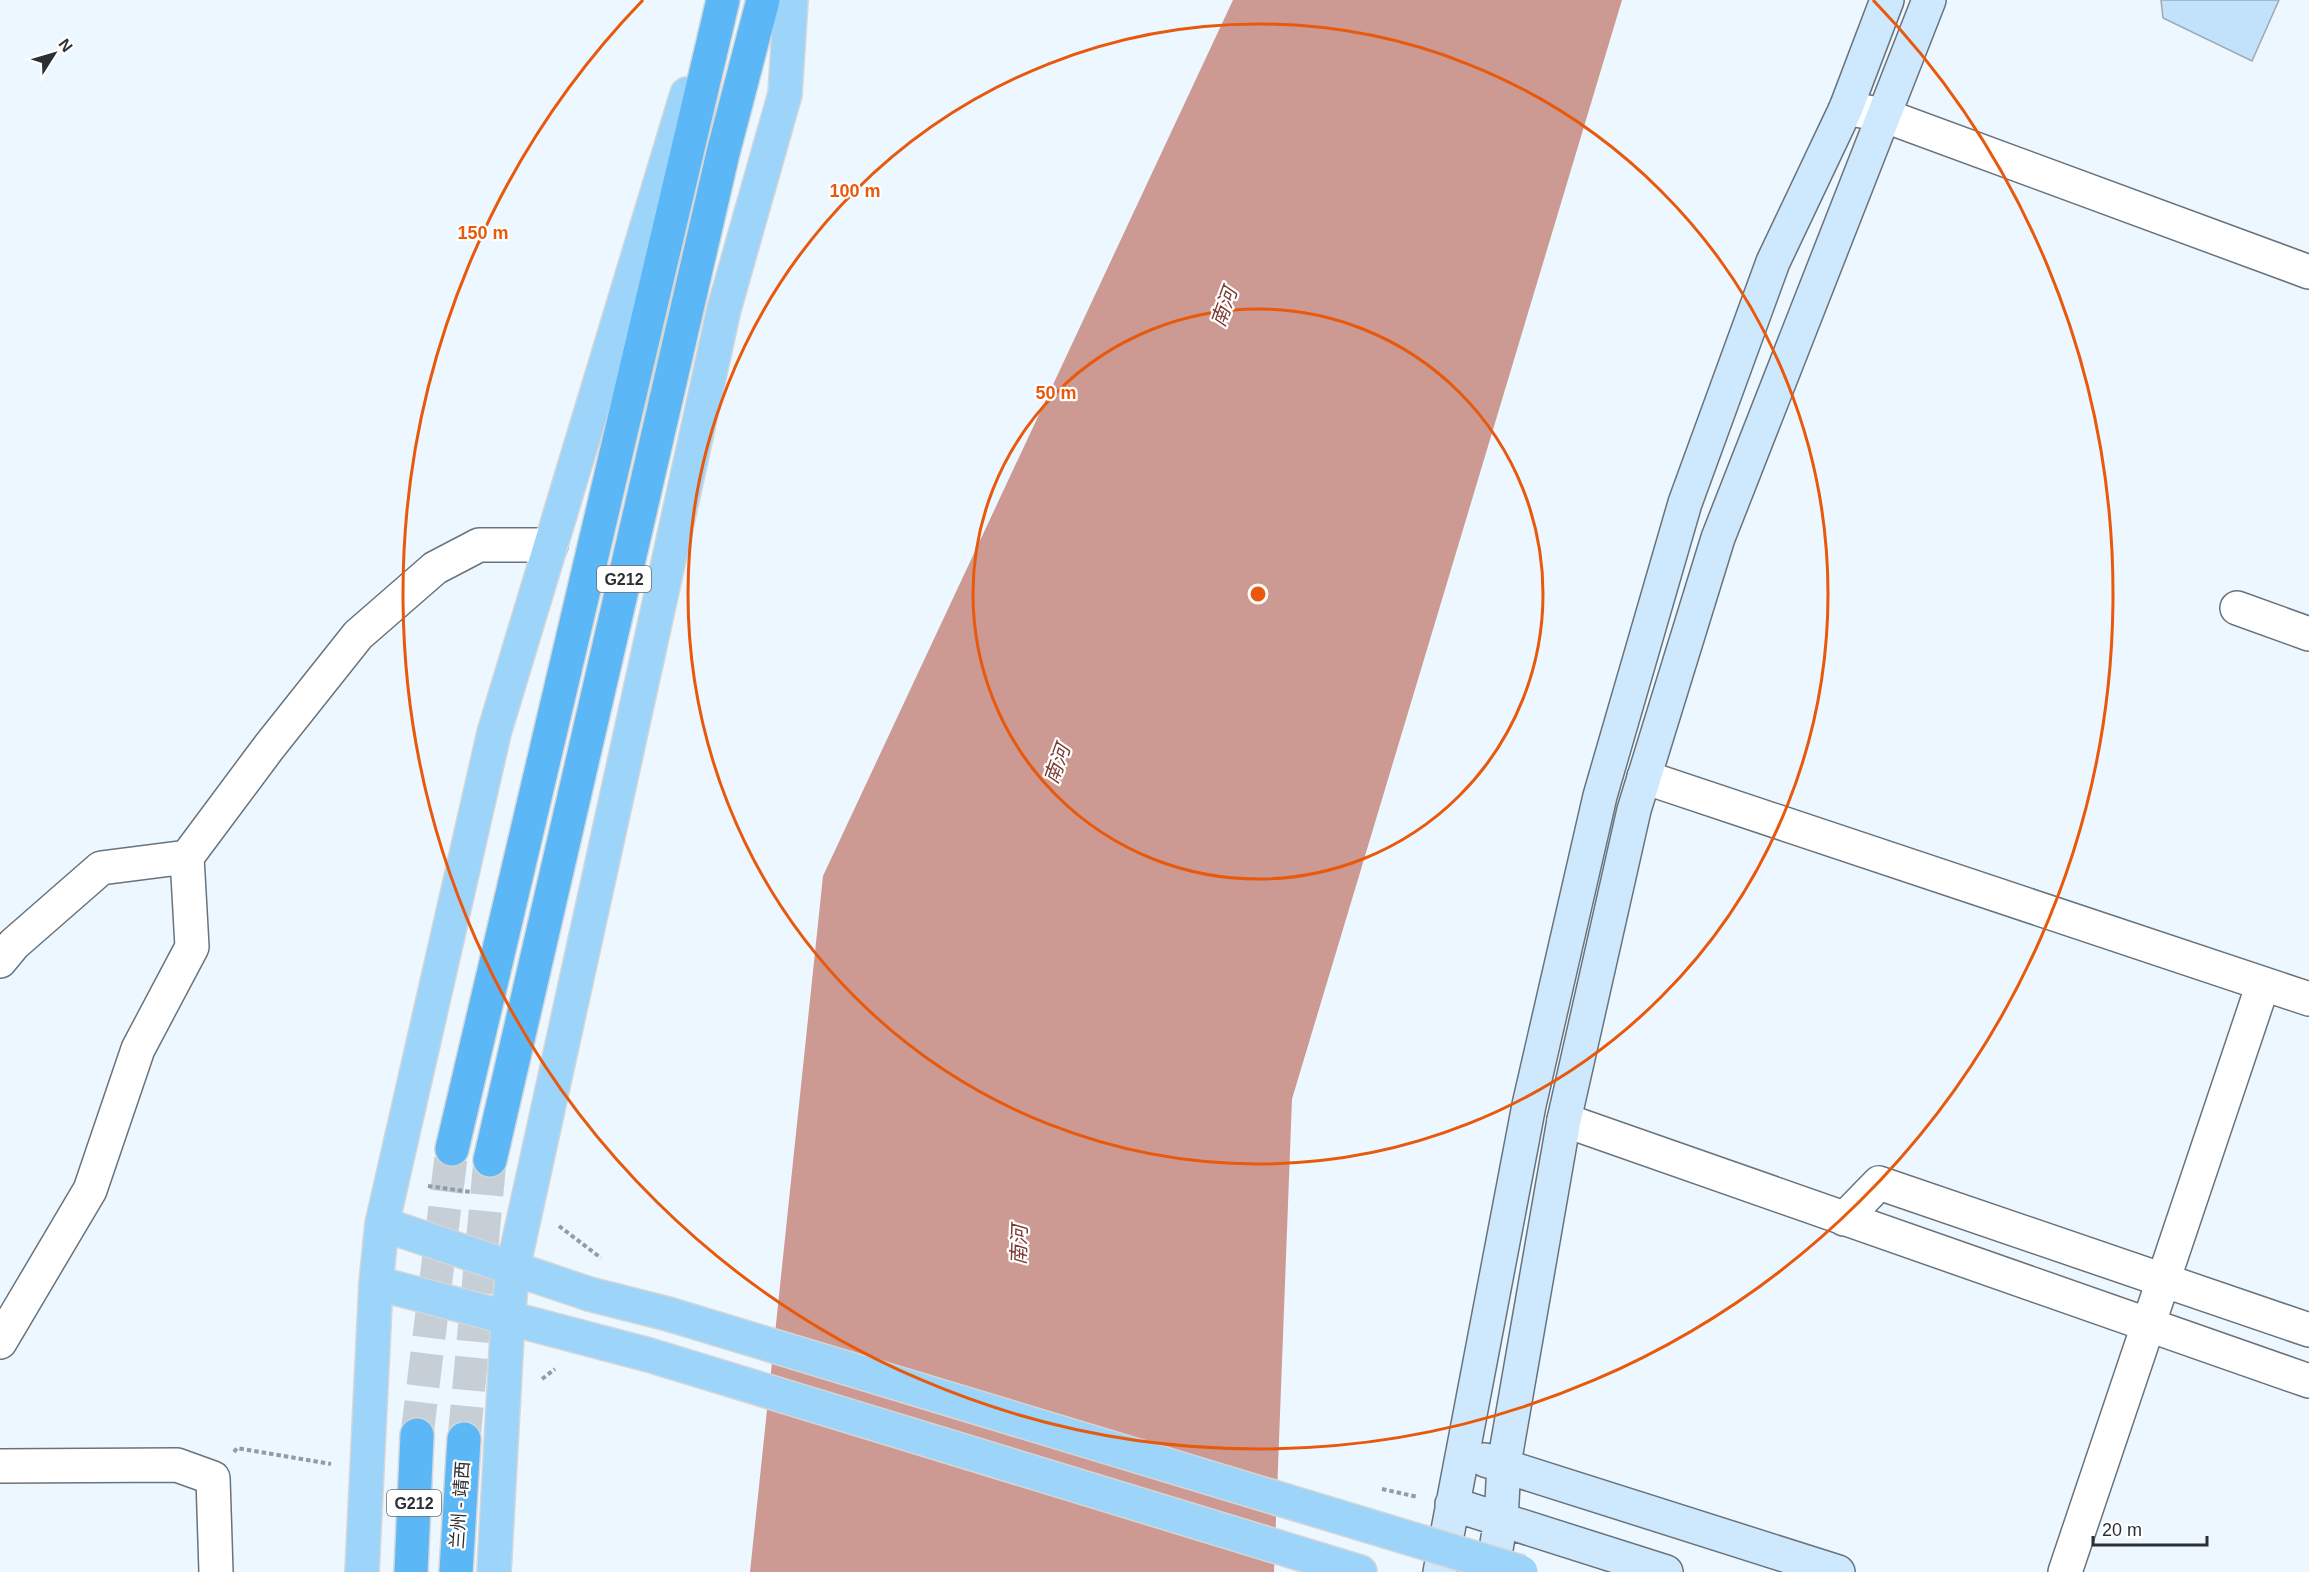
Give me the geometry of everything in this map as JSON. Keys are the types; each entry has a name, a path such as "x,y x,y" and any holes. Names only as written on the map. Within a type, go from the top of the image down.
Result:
{"highway":[{"name":"G212","path":"452,1149 723,0"},
{"name":"G212","path":"490,1160 723,153 763,0"},
{"name":"G212","path":"411,1572 417,1435"},
{"name":"兰州 - 靖西","path":"456,1572 464,1439"}],"main road":[{"path":"362,1572 376,1282 382,1224 494,733 715,0"},
{"path":"494,1572 508,1317 513,1268 724,309 785,94 791,0"},
{"path":"382,1224 589,1294 668,1314 1521,1572"},
{"path":"376,1282 580,1336 1360,1572"}],"street":[{"path":"1440,1572 1528,1105 1604,785 1685,503 1773,262 1846,108 1887,0"},
{"path":"1492,1572 1501,1520 1504,1464 1564,1120 1634,810 1718,538 1929,0"},
{"path":"1846,108 1883,115 2309,272"},
{"path":"0,1342 90,1190 138,1049 192,947 187,857 269,747 358,635 435,568 479,545 551,545"},
{"path":"2237,608 2309,634"},
{"path":"1644,777 2309,999"},
{"path":"0,961 14,944 101,868 187,857"},
{"path":"2066,1572 2263,984"},
{"path":"1564,1120 2309,1381"},
{"path":"1844,1219 1879,1183 2309,1330"},
{"path":"1461,1455 1504,1464 1838,1572"},
{"path":"0,1466 177,1465 213,1478 216,1572"},
{"path":"1452,1504 1666,1572"}],"path":[{"path":"213,1478 237,1448 367,1471"}],"water":[{"name":"南河","path":"1233,0 1622,0 1292,1099 1274,1572 750,1572 823,876"}],"building":[{"path":"2161,0 2279,0 2252,61 2163,18"}],"tunnel":[{"path":"417,1435 452,1149"},
{"path":"464,1439 490,1160"}]}
